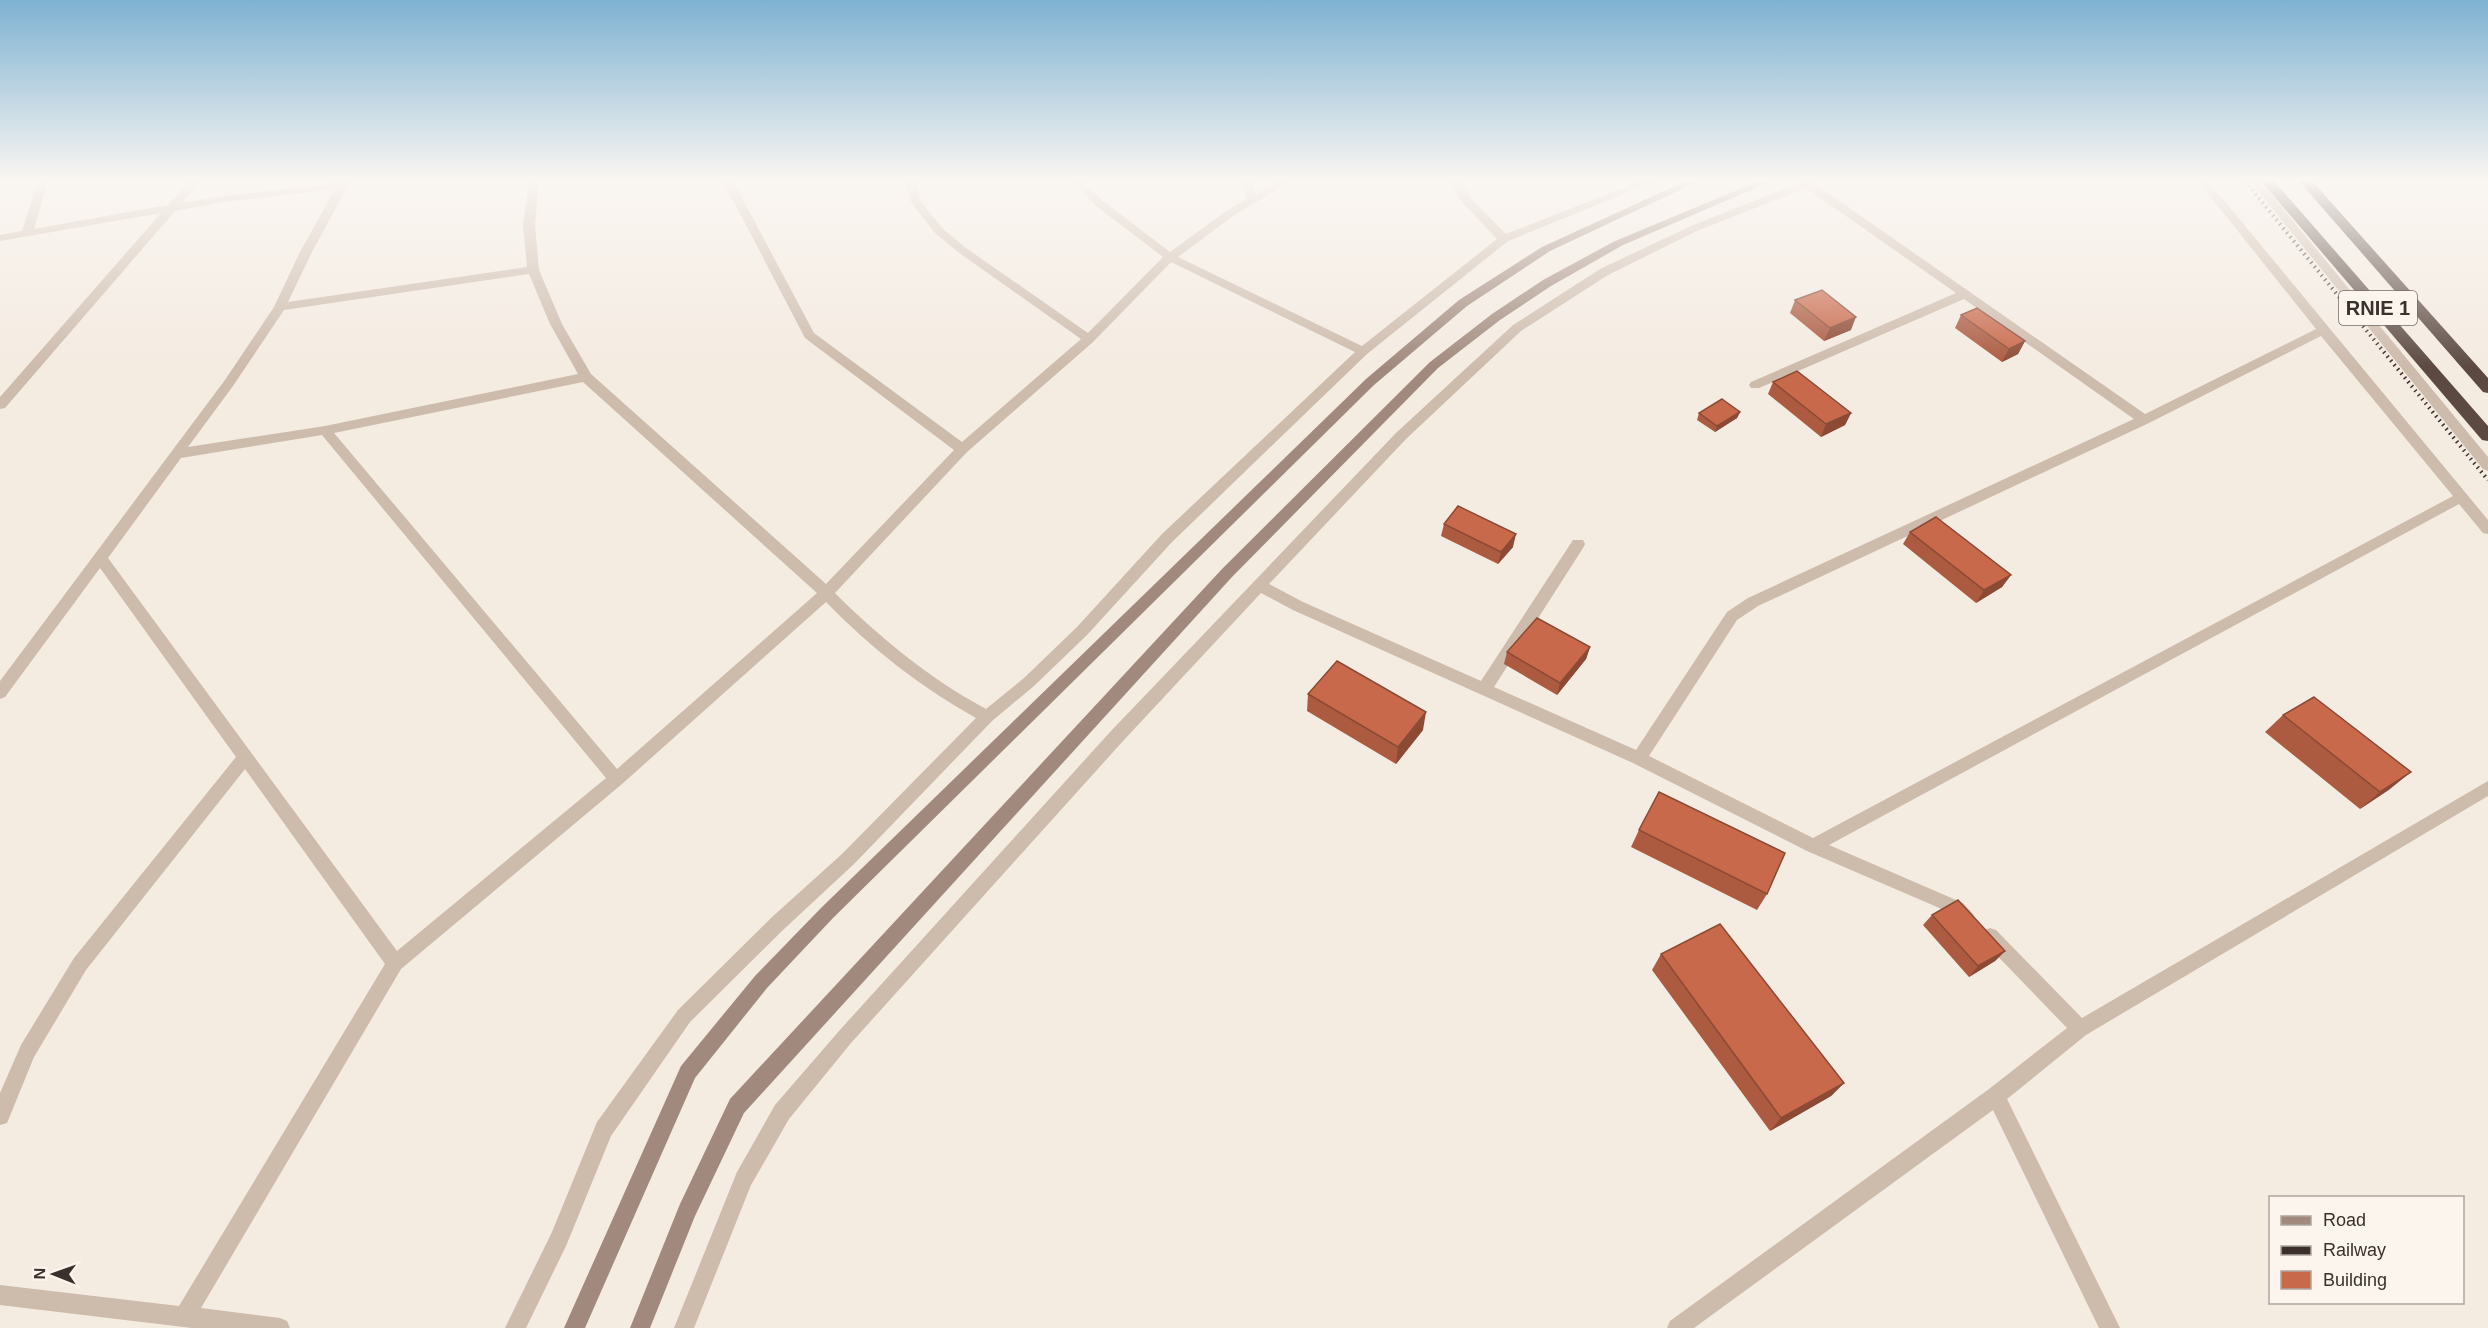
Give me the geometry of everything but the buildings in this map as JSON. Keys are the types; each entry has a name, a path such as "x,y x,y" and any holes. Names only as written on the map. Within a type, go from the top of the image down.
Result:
{"highway":[{"name":"RNIE 1","path":"2321,243 2488,436"},
{"name":"RNIE 1","path":"2360,243 2488,388"}],"street":[{"path":"0,405 142,243"},
{"path":"0,693 229,383 280,307 311,243"},
{"path":"531,243 533,270 556,324 586,377 826,593 863,632 910,671 987,717"},
{"path":"761,243 809,335 962,449"},
{"path":"954,243 1089,339"},
{"path":"1152,243 1170,257 1364,351"},
{"path":"184,1317 395,963 616,780 826,593 962,449 1089,339 1170,257 1190,243"},
{"path":"515,1328 558,1239 604,1130 684,1016 777,924 848,859 987,717 1029,682 1082,631 1167,538 1364,351 1499,243"},
{"path":"574,1328 688,1072 761,982 827,913 1370,382 1463,303 1545,249 1558,243"},
{"path":"640,1328 687,1211 737,1107 1236,564 1434,365 1496,317 1547,283 1619,243"},
{"path":"684,1328 744,1179 782,1112 845,1037 1108,745 1401,436 1517,328 1604,272 1664,243"},
{"path":"1894,243 2144,420"},
{"path":"2253,243 2488,529"},
{"path":"2306,243 2488,466"},
{"path":"280,307 533,270"},
{"path":"1755,386 1965,294"},
{"path":"1639,758 1732,616 1753,602 2144,420 2323,330"},
{"path":"176,454 325,430 586,377"},
{"path":"325,430 616,780"},
{"path":"1813,846 2461,497"},
{"path":"1484,689 1578,544"},
{"path":"101,559 395,963"},
{"path":"1260,586 1298,606 1639,758 1813,846 1957,908 1988,933 2080,1029"},
{"path":"0,1116 27,1051 80,963 246,756"},
{"path":"1677,1328 1996,1096 2080,1029 2488,788"},
{"path":"1996,1096 2110,1328"},
{"path":"0,1295 280,1328"}],"railway":[{"path":"2295,243 2488,480"}]}
